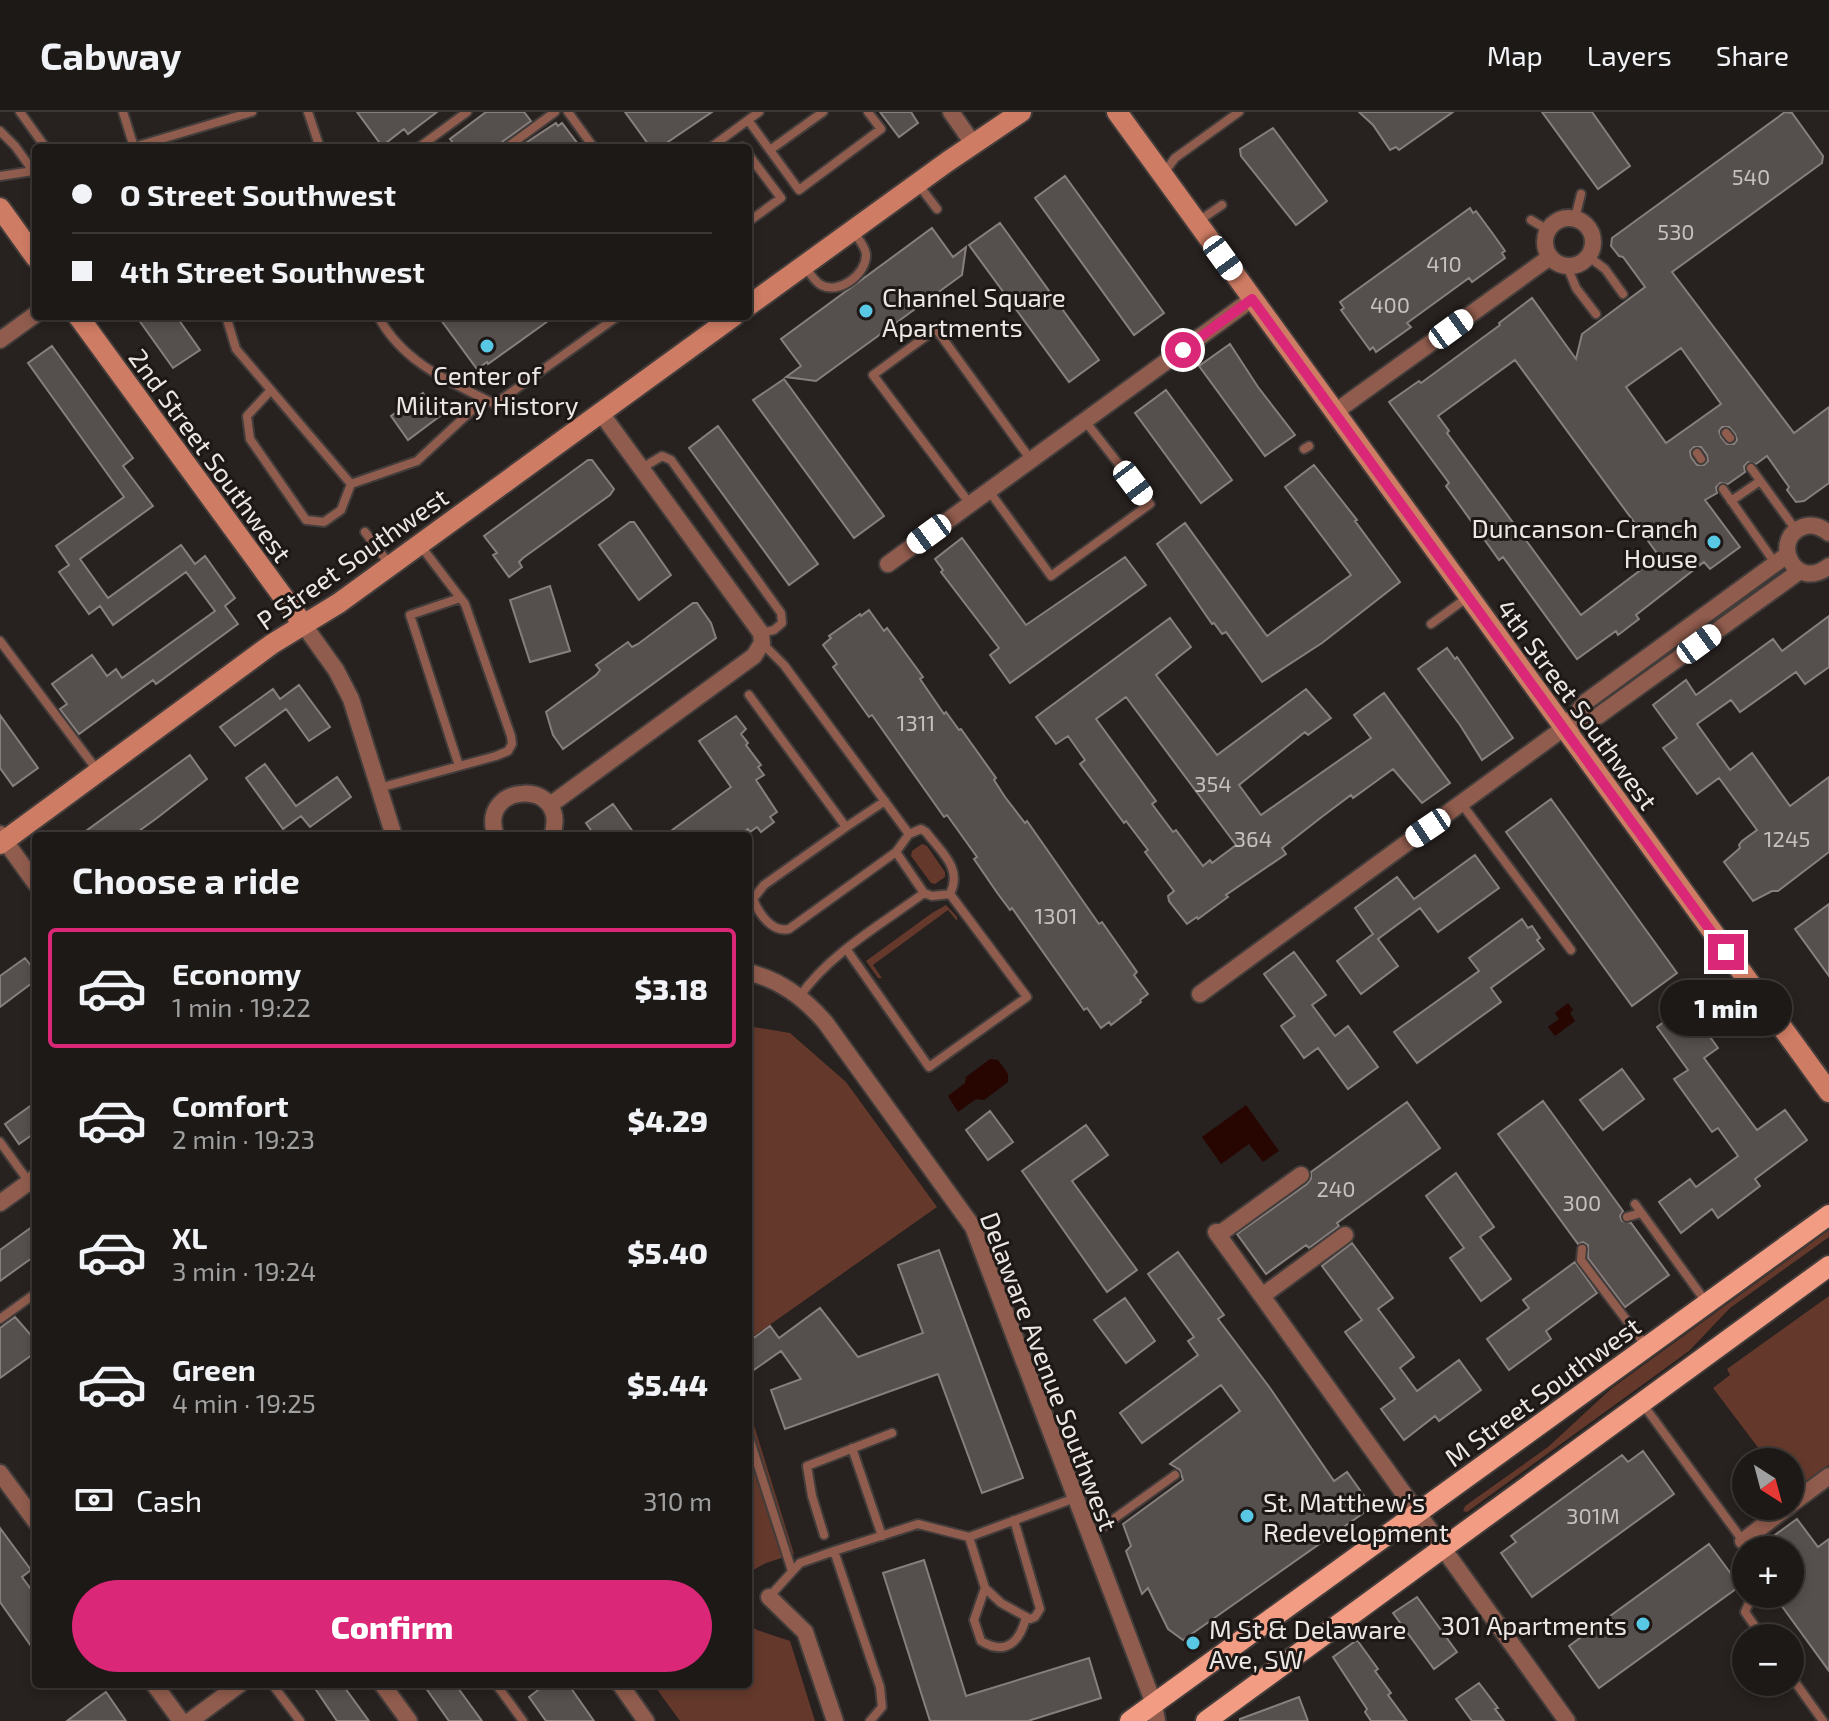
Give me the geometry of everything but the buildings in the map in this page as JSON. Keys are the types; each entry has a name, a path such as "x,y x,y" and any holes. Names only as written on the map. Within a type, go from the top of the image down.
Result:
{"main road":[{"name":"M Street Southwest","path":"1130,1721 1155,1712 1417,1514 1829,1215"},
{"path":"1206,1721 1829,1266"}],"street":[{"path":"951,112 974,145"},
{"path":"752,303 1021,112"},
{"name":"4th Street Southwest","path":"1117,112 1829,1092"},
{"path":"0,208 32,252"},
{"path":"1575,218 1583,221 1593,234 1593,250 1589,257 1575,266 1567,266 1550,257 1545,244 1548,230 1559,219 1575,218"},
{"path":"1335,412 1550,257"},
{"path":"888,564 1252,299"},
{"path":"0,340 32,317"},
{"name":"2nd Street Southwest","path":"81,320 303,624"},
{"name":"P Street Southwest","path":"1,839 303,624 339,603 729,320"},
{"path":"550,805 754,656 760,634 601,413"},
{"path":"1200,994 1564,728 1587,701 1781,560 1796,530 1812,525 1829,533"},
{"path":"1781,560 1800,571 1815,573 1829,566"},
{"path":"1564,728 1598,716 1800,571"},
{"path":"303,624 336,670 351,699 393,832"},
{"path":"496,832 497,808 512,795 533,793 550,805 555,824 553,832"},
{"path":"1,839 32,879"},
{"name":"Delaware Avenue Southwest","path":"752,973 784,985 800,996 825,1022 973,1227 1155,1712"},
{"path":"1301,1175 1217,1233 1567,1721"},
{"path":"0,1203 32,1179"},
{"path":"1262,1296 1345,1235"},
{"path":"1,1474 32,1513"},
{"path":"1804,1495 1829,1476"},
{"path":"1758,1536 1774,1520"},
{"path":"769,1597 805,1632 835,1721"},
{"path":"157,1688 181,1721"},
{"path":"190,1721 235,1688"},
{"path":"385,1688 409,1721"},
{"path":"623,1688 646,1721"}],"lane":[{"path":"20,112 43,144"},
{"path":"123,112 133,144"},
{"path":"144,144 252,112"},
{"path":"308,112 319,144"},
{"path":"423,144 467,112"},
{"path":"511,144 555,112"},
{"path":"568,112 592,144"},
{"path":"715,144 759,112"},
{"path":"770,150 823,112"},
{"path":"748,120 799,190 881,129 868,112"},
{"path":"1163,175 1175,158 1239,112"},
{"path":"0,131 32,171"},
{"path":"752,160 781,198 752,219"},
{"path":"0,176 32,173"},
{"path":"918,183 937,209"},
{"path":"1575,218 1581,194"},
{"path":"1197,222 1222,205"},
{"path":"1531,220 1548,230"},
{"path":"804,265 817,284 826,287 846,283 855,277 866,259 865,249 852,230"},
{"path":"1589,257 1605,269 1623,294"},
{"path":"1567,266 1576,288 1596,314"},
{"path":"227,320 236,349 351,484"},
{"path":"381,320 399,347 415,362 495,404 612,320"},
{"path":"970,504 873,375 936,329 1031,460"},
{"path":"271,390 247,416 250,439 306,520 324,522 341,510 351,484 417,461 484,399"},
{"path":"989,491 1051,576 1150,504 1085,421"},
{"path":"641,469 662,456 671,460 781,613 782,623 774,630 760,634 909,834"},
{"path":"1751,468 1796,530"},
{"path":"1731,501 1760,481"},
{"path":"1723,489 1781,560"},
{"path":"365,532 390,565"},
{"path":"379,788 499,756 508,751 512,744 465,604 419,544"},
{"path":"1431,624 1468,597"},
{"path":"459,766 410,615 460,598"},
{"path":"0,641 97,771"},
{"path":"749,695 846,827"},
{"path":"885,801 764,885 754,894 755,905 773,928 781,931 789,929 896,852 909,834 921,829 955,871 956,882 950,894"},
{"path":"1461,803 1571,950"},
{"path":"896,852 924,893 932,896 950,894"},
{"path":"800,996 814,976 924,893"},
{"path":"847,950 929,1067 1027,997 950,894"},
{"path":"0,1142 32,1179"},
{"path":"1635,1204 1706,1302"},
{"path":"1627,1217 1641,1213"},
{"path":"1582,1249 1581,1260 1646,1346"},
{"path":"0,1319 32,1296"},
{"path":"1642,1402 1735,1536"},
{"path":"824,1535 807,1466 892,1433"},
{"path":"752,1446 792,1571"},
{"path":"852,1448 882,1536"},
{"path":"1089,1536 1175,1475"},
{"path":"769,1597 800,1563 834,1551 918,1524 969,1537 1075,1498"},
{"path":"969,1537 985,1588 1001,1603 1030,1619 1040,1609 1014,1520"},
{"path":"834,1551 880,1687 882,1707 870,1721"},
{"path":"985,1588 974,1620 981,1641 996,1648 1009,1645 1020,1636 1026,1617"},
{"path":"275,1688 300,1721"},
{"path":"499,1688 523,1721"},
{"path":"1804,1695 1823,1721"}],"shaded area":[{"path":"922,844 927,846 945,872 945,877 935,884 911,856 912,851"},
{"path":"946,905 957,921 948,910 873,965 882,978 878,978 866,961"},
{"path":"1568,1003 1575,1021 1555,1036 1548,1027 1559,1019 1555,1013"},
{"path":"752,1027 790,1033 846,1082 937,1207 752,1337"},
{"path":"990,1059 998,1060 1008,1074 1008,1082 984,1100 976,1099 958,1112 948,1096"},
{"path":"1246,1105 1279,1151 1263,1162 1249,1144 1221,1164 1202,1137"},
{"path":"1829,1230 1829,1237 1730,1308 1689,1351 1467,1512 1463,1511 1465,1506 1548,1447 1612,1388"},
{"path":"1829,1296 1829,1465 1804,1483 1804,1448 1758,1448 1713,1388 1730,1375 1727,1369"},
{"path":"752,1419 794,1554 752,1571"},
{"path":"752,1627 790,1641 815,1721 680,1721 656,1688 752,1688"}],"place":[{"name":"Channel Square Apartments","path":"866,311"},
{"name":"Center of Military History","path":"487,346"},
{"name":"Duncanson-Cranch House","path":"1714,542"},
{"name":"St. Matthew's Redevelopment","path":"1247,1516"},
{"name":"301 Apartments","path":"1643,1624"},
{"name":"M St & Delaware Ave, SW","path":"1193,1643"}],"route":[{"path":"1183,350 1252,299 1726,952"}]}
